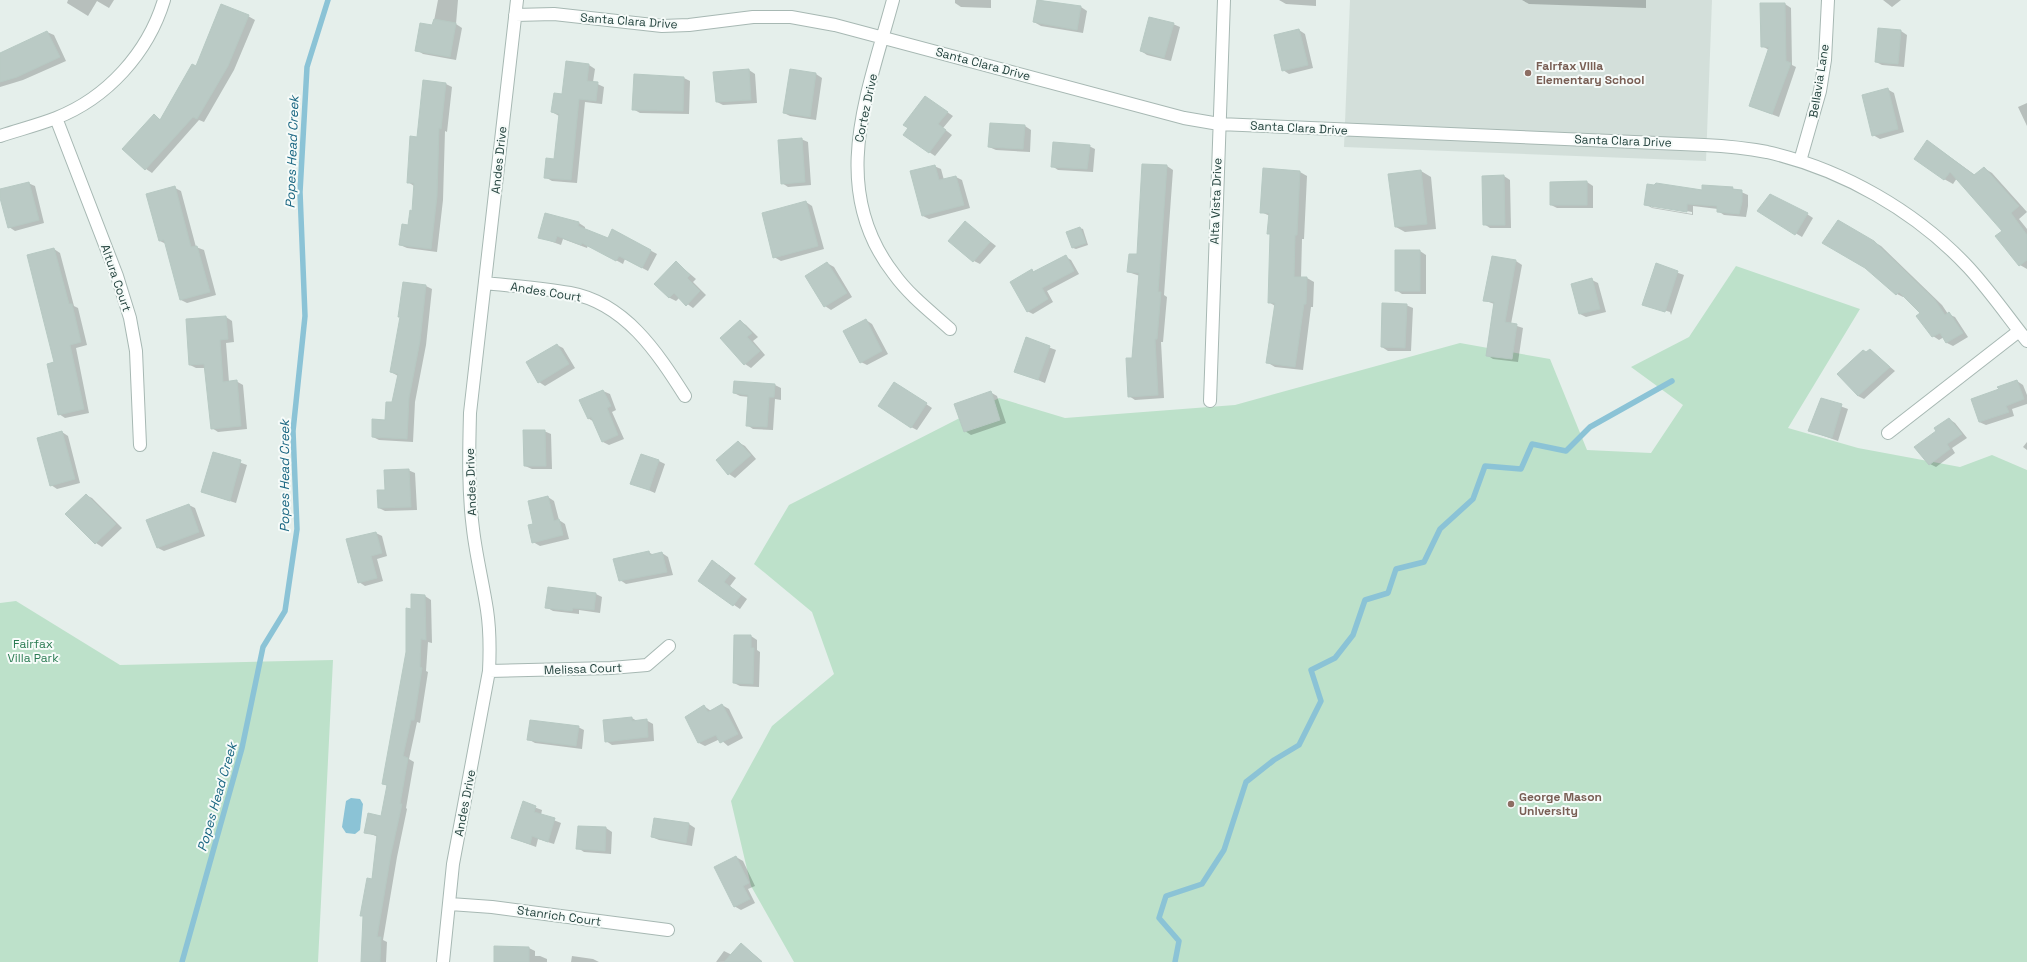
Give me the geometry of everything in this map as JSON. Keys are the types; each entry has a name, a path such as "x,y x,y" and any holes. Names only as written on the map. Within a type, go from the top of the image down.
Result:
{"street":[{"path":"0,136 56,118 82,106 122,73 144,45 164,0"},
{"name":"Andes Drive","path":"443,962 444,936 450,904 453,864 489,671 490,640 487,610 473,530 468,459 470,413 517,0"},
{"name":"Cortez Drive","path":"893,0 859,135 856,169 861,202 874,240 893,273 904,287 950,329"},
{"name":"Alta Vista Drive","path":"1210,402 1224,0"},
{"name":"Bellavia Lane","path":"1800,161 1821,85 1825,60 1828,0"},
{"name":"Santa Clara Drive","path":"515,15 554,14 662,26 689,25 753,17 791,17 835,25 1184,118 1219,124 1704,145 1767,152 1818,167 1885,200 1918,223 1969,268 2027,341"},
{"name":"Altura Court","path":"56,118 117,276 130,318 136,351 140,445"},
{"name":"Andes Court","path":"485,283 571,294 591,300 615,312 636,329 667,368 685,396"},
{"path":"1888,433 2019,331"},
{"name":"Melissa Court","path":"489,671 611,668 647,665 669,646"},
{"name":"Stanrich Court","path":"450,904 492,907 668,930"}],"shaded area":[{"name":"Fairfax Villa Elementary School","path":"1350,0 1712,0 1706,161 1344,147"}],"green space":[{"name":"George Mason University","path":"1736,266 1860,309 1788,428 1858,448 1960,467 1992,455 2027,470 2027,962 794,962 751,886 731,801 772,726 834,674 812,612 754,564 789,505 999,398 1065,418 1235,405 1460,343 1550,359 1587,450 1651,453 1683,405 1631,367 1689,337"},
{"name":"Fairfax Villa Park","path":"16,601 120,665 333,660 318,962 0,962 0,603"}],"water":[{"path":"351,798 360,799 363,804 360,830 355,834 346,833 342,827 346,801"}],"building":[{"path":"1037,0 1081,6 1077,30 1033,22"},
{"path":"1760,3 1785,3 1786,61 1791,63 1772,114 1749,106 1769,47 1761,47"},
{"path":"221,4 249,15 228,66 197,119 193,117 145,170 122,149 154,114 160,120 192,64 196,66"},
{"path":"1149,17 1174,23 1164,58 1140,51"},
{"path":"434,19 456,23 450,57 415,51 420,23 432,25"},
{"path":"1878,28 1901,30 1898,64 1875,62"},
{"path":"1299,29 1308,65 1282,71 1274,35"},
{"path":"47,31 60,57 17,77 0,82 0,53"},
{"path":"566,61 589,64 587,81 598,82 596,101 579,99 571,180 544,178 546,158 554,159 559,114 551,112 554,93 562,94"},
{"path":"749,69 751,100 716,102 713,72"},
{"path":"790,69 816,73 810,117 783,113"},
{"path":"634,74 684,77 683,111 632,110"},
{"path":"423,80 446,83 441,129 439,128 437,196 431,249 399,245 402,224 408,225 410,210 412,211 414,183 407,183 410,136 417,137"},
{"path":"1888,88 1898,129 1872,136 1862,95"},
{"path":"925,96 948,112 938,124 946,130 929,153 903,135 908,128 903,125"},
{"path":"990,123 1025,125 1023,149 988,147"},
{"path":"802,138 805,182 781,184 778,140"},
{"path":"1927,140 1974,175 1984,167 2019,206 2011,213 2027,235 2027,260 2019,266 1995,236 2002,231 1950,172 1944,180 1914,159"},
{"path":"1053,142 1090,145 1087,169 1051,167"},
{"path":"1142,164 1167,165 1158,292 1161,292 1157,339 1155,339 1158,395 1128,397 1126,358 1132,358 1139,273 1127,272 1129,254 1137,254"},
{"path":"935,165 939,180 956,176 964,205 922,216 910,171"},
{"path":"1263,168 1300,171 1297,235 1295,235 1294,277 1307,277 1306,304 1304,304 1295,367 1266,363 1275,303 1268,303 1270,234 1267,234 1269,213 1260,213"},
{"path":"1421,170 1427,224 1395,227 1388,174"},
{"path":"1504,175 1505,225 1483,225 1482,176"},
{"path":"1587,181 1587,205 1550,205 1550,182"},
{"path":"29,182 39,220 8,228 0,198 0,189"},
{"path":"1656,183 1702,190 1702,185 1733,187 1732,189 1742,190 1742,202 1739,214 1717,212 1717,206 1687,204 1687,212 1644,205 1647,184 1654,185"},
{"path":"175,186 191,247 197,246 210,292 180,300 164,240 159,241 146,194"},
{"path":"1770,194 1808,213 1795,235 1757,211"},
{"path":"806,201 818,246 773,258 762,213"},
{"path":"545,213 579,222 578,226 608,238 612,229 651,250 642,268 619,256 616,261 582,243 581,245 557,236 555,242 538,238"},
{"path":"1838,220 1874,241 1935,300 1945,315 1949,312 1963,333 1946,343 1940,333 1932,337 1916,316 1920,313 1899,292 1896,295 1865,268 1822,243"},
{"path":"965,221 990,242 973,262 948,241"},
{"path":"1080,227 1086,243 1072,248 1066,232"},
{"path":"54,248 69,304 72,304 81,342 70,345 84,409 58,415 47,364 54,362 27,255"},
{"path":"1395,250 1420,250 1420,291 1395,291"},
{"path":"1066,255 1074,271 1042,288 1048,299 1027,312 1010,282 1032,269 1033,272"},
{"path":"1492,256 1516,260 1505,322 1517,324 1512,359 1486,356 1494,302 1483,301"},
{"path":"676,261 690,275 687,278 700,291 686,306 674,293 669,298 654,284"},
{"path":"827,262 847,293 824,307 805,276"},
{"path":"1656,263 1678,271 1665,312 1642,305"},
{"path":"1592,278 1600,309 1579,314 1571,284"},
{"path":"403,282 426,285 420,341 409,398 407,439 372,437 372,419 385,420 386,402 392,402 398,374 390,372 400,317 398,317"},
{"path":"1382,303 1407,304 1405,348 1381,347"},
{"path":"226,316 228,339 220,340 223,382 237,380 241,426 211,429 204,364 189,365 186,319"},
{"path":"866,319 882,351 860,363 843,331"},
{"path":"740,320 752,333 747,337 760,351 744,365 720,338"},
{"path":"1026,337 1050,346 1038,380 1014,372"},
{"path":"557,344 569,364 538,383 526,362"},
{"path":"1870,349 1890,367 1858,396 1837,374 1863,350 1866,352"},
{"path":"2017,380 2024,399 2006,406 2009,412 1979,422 1971,399 1999,389 1997,387"},
{"path":"734,381 775,384 774,397 769,397 767,427 746,426 748,395 733,393"},
{"path":"894,382 927,403 911,428 878,406"},
{"path":"603,390 611,406 607,408 618,435 602,442 591,417 588,419 579,400"},
{"path":"991,391 1000,420 964,432 954,404"},
{"path":"1821,398 1842,404 1832,438 1808,431"},
{"path":"1949,418 1962,434 1947,444 1950,449 1929,465 1914,447 1936,431 1934,428"},
{"path":"523,430 545,430 546,466 524,466"},
{"path":"62,431 75,479 50,486 37,438"},
{"path":"738,441 751,455 728,475 716,460"},
{"path":"213,452 241,460 230,501 201,492"},
{"path":"641,454 659,460 649,490 630,484"},
{"path":"409,469 411,507 378,508 377,490 385,490 384,470"},
{"path":"86,494 116,524 95,544 65,514"},
{"path":"548,496 554,521 559,519 563,535 532,543 528,525 533,524 528,501"},
{"path":"189,504 199,532 157,548 146,520"},
{"path":"376,532 382,553 371,556 377,578 358,583 346,539"},
{"path":"649,551 650,555 662,552 667,572 619,581 613,559"},
{"path":"712,560 730,574 724,582 741,595 733,606 698,581"},
{"path":"548,587 596,593 594,610 573,608 572,611 545,608"},
{"path":"411,594 425,595 426,640 421,639 420,667 422,668 414,720 411,720 403,756 408,758 400,804 402,804 391,854 377,937 381,937 380,962 361,962 363,916 360,916 367,878 372,879 377,835 364,833 368,813 381,816 387,785 382,784 406,652 406,608 411,609"},
{"path":"734,635 751,635 751,648 754,648 753,684 733,683"},
{"path":"722,704 738,734 720,743 716,735 698,743 685,717 704,705 708,712"},
{"path":"632,717 632,721 647,719 648,737 605,742 603,720"},
{"path":"530,720 579,726 576,746 527,740"},
{"path":"523,801 536,806 534,812 555,818 548,842 532,836 530,844 511,838"},
{"path":"654,818 689,823 686,843 651,837"},
{"path":"578,826 606,827 605,851 576,849"},
{"path":"736,856 749,883 743,886 750,899 734,907 714,867"},
{"path":"741,943 762,962 724,962"},
{"path":"494,946 529,947 529,962 494,962"}],"waterway":[{"name":"Popes Head Creek","path":"182,962 242,748 263,647 285,611 297,529 293,431 305,316 300,192 307,67 328,0"},
{"path":"1175,962 1179,941 1159,918 1166,896 1202,884 1224,850 1246,782 1274,760 1299,745 1321,701 1311,670 1335,658 1353,635 1365,600 1388,593 1396,569 1424,562 1440,529 1473,499 1485,466 1521,469 1532,444 1566,451 1590,427 1672,381"}],"place":[{"name":"Fairfax Villa Elementary School","path":"1528,73"},
{"name":"George Mason University","path":"1511,804"}]}
